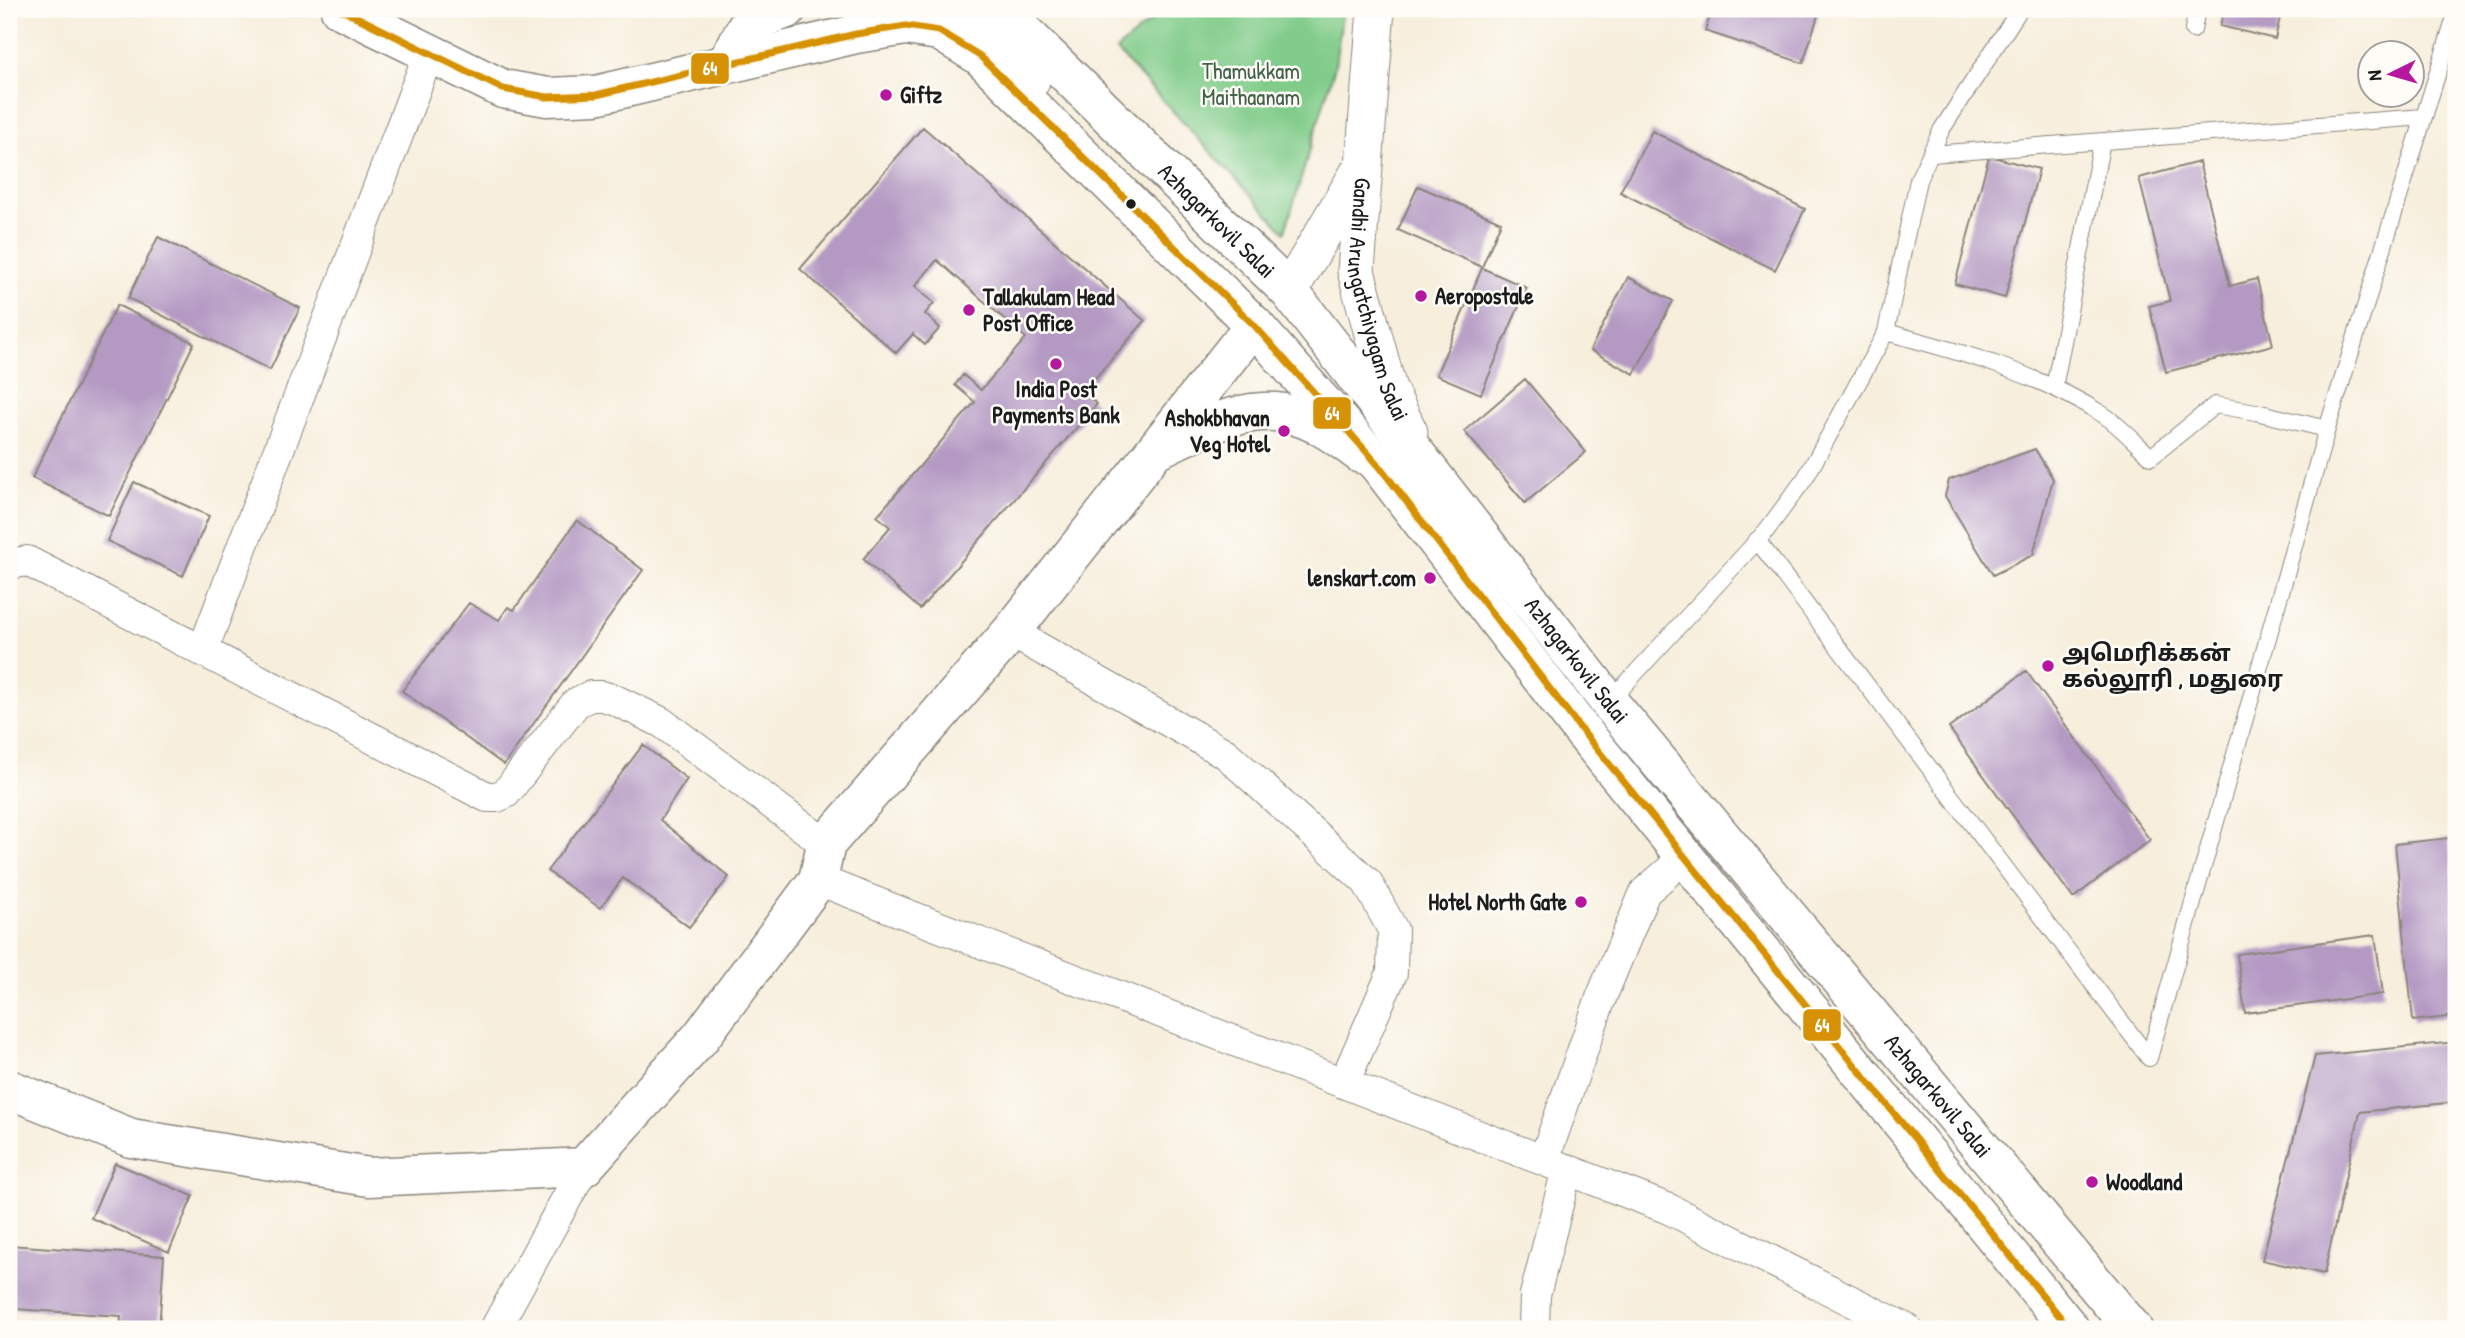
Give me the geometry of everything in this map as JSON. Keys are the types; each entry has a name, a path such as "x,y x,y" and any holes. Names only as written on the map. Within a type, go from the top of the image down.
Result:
{"main road":[{"name":"Azhagarkovil Salai","path":"340,9 503,89 547,97 596,95 856,34 906,26 939,31 980,56 1254,326 1380,467 1579,727 2070,1329"},
{"path":"726,64 749,23 787,9"},
{"name":"Azhagarkovil Salai","path":"1000,9 1289,291 1609,702 2133,1329"},
{"path":"9,1089 131,1138 369,1177 584,1167 700,1038 822,862 1011,632 1254,326"},
{"path":"1156,450 1223,419 1257,412 1294,415 1324,428 1380,467"}],"street":[{"path":"961,9 1262,313 2090,1329"},
{"name":"Gandhi Arungatchiyagam Salai","path":"1376,9 1356,271 1388,389 1428,470"},
{"path":"203,650 429,53"},
{"name":"Gandhi Arungatchiyagam Salai","path":"1289,291 1365,162"},
{"path":"9,564 27,561 487,797 506,793 576,703 590,696 615,700 661,722 822,862 1344,1083 1669,1209 1907,1329"},
{"path":"1011,632 1226,754 1367,882 1393,930 1392,973 1344,1083"},
{"path":"1534,1329 1535,1295 1555,1164 1601,998 1645,892 1685,858"},
{"path":"495,1329 584,1167"}],"lane":[{"path":"1609,702 1757,540 1806,477 1886,332 1918,180 1942,129 2020,9"},
{"path":"2193,30 2197,9"},
{"path":"1757,540 2148,1058 2327,429 2456,14"},
{"path":"1931,154 2424,117"},
{"path":"2054,388 2102,141"},
{"path":"1886,332 1952,349 2040,380 2105,415 2151,457 2215,405 2327,429"}],"green space":[{"name":"Thamukkam Maithaanam","path":"1165,9 1343,9 1335,66 1285,232 1116,50"}],"building":[{"path":"1712,9 1820,9 1803,63 1705,31"},
{"path":"2224,9 2282,9 2275,39 2220,26"},
{"name":"India Post Payments Bank","path":"923,127 1145,321 1083,392 1097,404 920,609 863,559 890,527 877,516 975,402 955,385 963,375 981,390 1026,338 937,260 915,286 934,303 925,314 940,328 925,345 913,334 896,353 800,269"},
{"path":"1652,131 1805,209 1775,270 1620,192"},
{"path":"1989,156 2039,169 2005,298 1955,284"},
{"path":"2199,162 2230,286 2257,279 2273,345 2166,372 2149,306 2170,301 2139,178"},
{"path":"1418,186 1501,222 1482,267 1398,230"},
{"path":"158,237 300,308 270,370 128,298"},
{"path":"1482,268 1527,288 1481,394 1436,375"},
{"path":"1628,277 1673,301 1634,374 1590,350"},
{"path":"117,305 194,343 109,516 32,478"},
{"path":"1525,379 1586,452 1525,503 1464,431"},
{"path":"2035,449 2053,479 2033,555 1993,575 1945,496 1949,480"},
{"path":"134,482 209,516 183,576 107,541"},
{"path":"577,520 643,570 504,765 402,691 469,603 499,620 508,607 514,610"},
{"path":"2026,671 2150,840 2073,898 1949,728"},
{"path":"643,745 687,779 660,820 729,877 689,927 623,878 600,908 547,871"},
{"path":"2449,838 2456,906 2456,1016 2413,1021 2395,844"},
{"path":"2375,935 2383,994 2245,1013 2237,954"},
{"path":"2456,1042 2456,1102 2360,1112 2324,1274 2262,1260 2315,1056"},
{"path":"115,1163 193,1196 169,1252 91,1218"},
{"path":"9,1245 164,1256 159,1329 120,1329 121,1316 14,1309 13,1329 9,1329"}],"transit line":[{"name":"64","path":"340,9 503,89 547,97 596,95 856,34 906,26 939,31 980,56 1254,325 1380,467 1579,727 2070,1329"}],"place":[{"name":"Giftz","path":"886,95"},
{"name":"Aeropostale","path":"1421,296"},
{"name":"Tallakulam Head Post Office","path":"969,310"},
{"name":"India Post Payments Bank","path":"1056,364"},
{"name":"Ashokbhavan Veg Hotel","path":"1284,431"},
{"name":"lenskart.com","path":"1430,578"},
{"name":"அமெரிக்கன் கல்லூரி , மதுரை","path":"2048,666"},
{"name":"Hotel North Gate","path":"1581,902"},
{"name":"Woodland","path":"2092,1182"}]}
